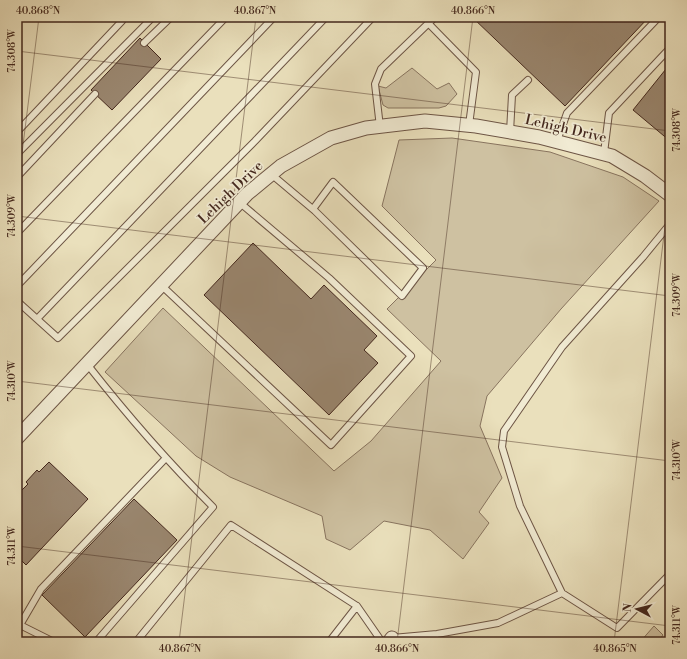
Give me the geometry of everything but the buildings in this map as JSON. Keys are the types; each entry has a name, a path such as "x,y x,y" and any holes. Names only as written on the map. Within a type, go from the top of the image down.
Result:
{"street":[{"name":"Lehigh Drive","path":"17,438 239,202 281,166 331,138 366,128 425,121 469,125 558,141 612,156 645,176 670,195"}],"lane":[{"path":"17,154 153,17"},
{"path":"144,43 171,17"},
{"path":"17,233 226,17"},
{"path":"17,286 274,17"},
{"path":"37,319 326,17"},
{"path":"17,301 58,338 255,141 373,17"},
{"path":"380,126 375,84 381,69 435,17"},
{"path":"558,141 567,113 658,17"},
{"path":"17,132 122,22"},
{"path":"429,24 476,72 469,125"},
{"path":"604,154 610,113 670,48"},
{"path":"510,132 512,95 528,80"},
{"path":"17,177 96,94"},
{"path":"271,174 313,209 402,296 423,268 333,182 313,209"},
{"path":"161,285 331,445 411,356 330,278 239,202"},
{"path":"670,224 643,257 562,347 504,431 502,447 520,506 562,593 617,628 670,574"},
{"path":"87,364 127,416 165,458 213,507 96,642"},
{"path":"54,642 20,625 42,589 165,458"},
{"path":"136,642 232,525 357,606 388,641 498,623 562,593"},
{"path":"328,642 357,606"}],"shaded area":[{"path":"412,68 437,89 449,83 457,94 446,106 439,108 388,108 383,105 378,86 386,88"},
{"path":"452,138 550,152 623,177 659,201 561,309 487,396 480,426 502,478 479,512 489,523 463,559 430,530 384,521 350,550 326,539 322,516 230,477 196,456 105,372 163,308 334,471 371,441 441,361 387,309 436,260 382,206 399,140"},
{"path":"654,626 663,635 658,642 640,642"}]}
